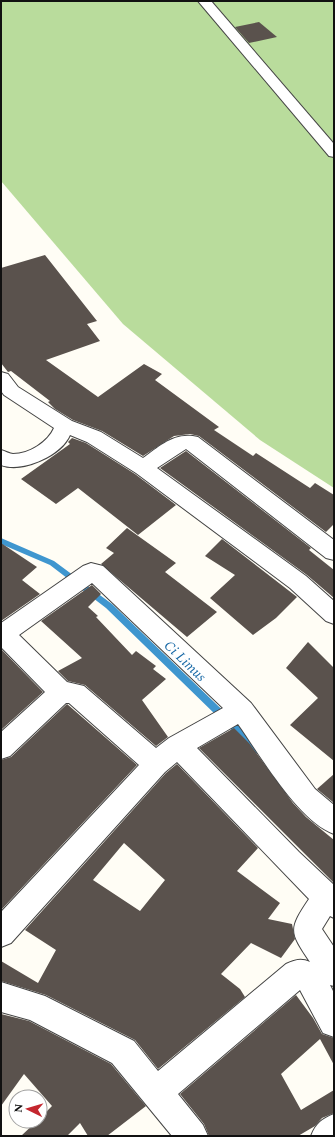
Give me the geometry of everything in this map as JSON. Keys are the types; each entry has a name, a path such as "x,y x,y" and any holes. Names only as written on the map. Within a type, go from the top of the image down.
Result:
{"street":[{"path":"204,1 334,153"},
{"path":"4,388 65,426 94,437 143,468 298,582 334,615"},
{"path":"1,457 12,461 41,453 58,441 65,426"},
{"path":"143,468 180,442 191,442 237,479 334,552"},
{"path":"156,764 74,693 61,692 2,633 91,572 95,572 242,710 306,798 334,822"},
{"path":"1,748 61,692"},
{"path":"1,933 156,764 178,746 242,710"},
{"path":"178,746 289,861 330,900 308,925 307,932 334,972"},
{"path":"157,1092 296,974 304,974 310,980 334,1022"},
{"path":"1,997 35,1006 123,1052 192,1136"},
{"path":"327,1136 334,1130"}],"green space":[{"path":"1,1 334,1 334,488 260,440 123,324 1,181"}],"building":[{"path":"259,22 277,37 249,43 235,27"},
{"path":"45,255 97,321 87,324 100,341 46,360 98,397 144,364 162,374 155,380 219,427 214,430 253,456 256,453 310,488 315,483 334,495 334,524 326,532 199,436 190,434 174,436 143,456 102,431 73,420 55,409 48,402 50,401 11,371 8,372 1,363 1,268"},
{"path":"72,438 86,443 135,474 176,505 138,535 78,488 56,504 21,479 70,444 68,442"},
{"path":"186,451 311,548 309,550 334,570 334,598 307,575 160,468"},
{"path":"127,528 176,563 165,572 217,612 187,637 101,564 114,553 106,548"},
{"path":"222,539 297,597 276,618 253,635 210,598 235,575 205,556"},
{"path":"1,543 37,567 22,580 40,594 1,621"},
{"path":"92,585 101,594 88,607 98,616 96,617 132,655 136,651 156,666 153,669 166,679 142,700 168,737 156,746 85,685 68,681 58,671 82,658 41,621"},
{"path":"308,642 334,668 334,761 290,725 318,698 286,668"},
{"path":"1,649 43,692 1,730"},
{"path":"67,704 137,765 1,910 1,760 11,757"},
{"path":"234,728 249,743 293,803 306,817 334,840 334,883 199,748"},
{"path":"177,764 258,848 237,871 280,903 268,919 292,924 295,939 281,958 251,943 221,974 240,989 245,997 158,1069 135,1040 46,995 1,981 1,961 38,983 56,950 25,930 166,773","holes":["124,843 165,880 140,911 93,880"]},
{"path":"334,774 334,803 317,789"},
{"path":"296,995 313,1018 322,1034 334,1038 334,1065 320,1039 281,1074 301,1110 334,1090 334,1113 322,1118 315,1126 298,1136 209,1136 204,1124 180,1094"},
{"path":"1,1014 29,1021 111,1064 146,1106 107,1136 88,1136 80,1123 67,1136 21,1136 28,1129 48,1129 48,1110 52,1106 48,1101 48,1089 37,1089 24,1074 13,1089 8,1089 8,1096 1,1106"}],"waterway":[{"name":"Ci Limus","path":"1,541 52,563 109,606 258,750"}]}
